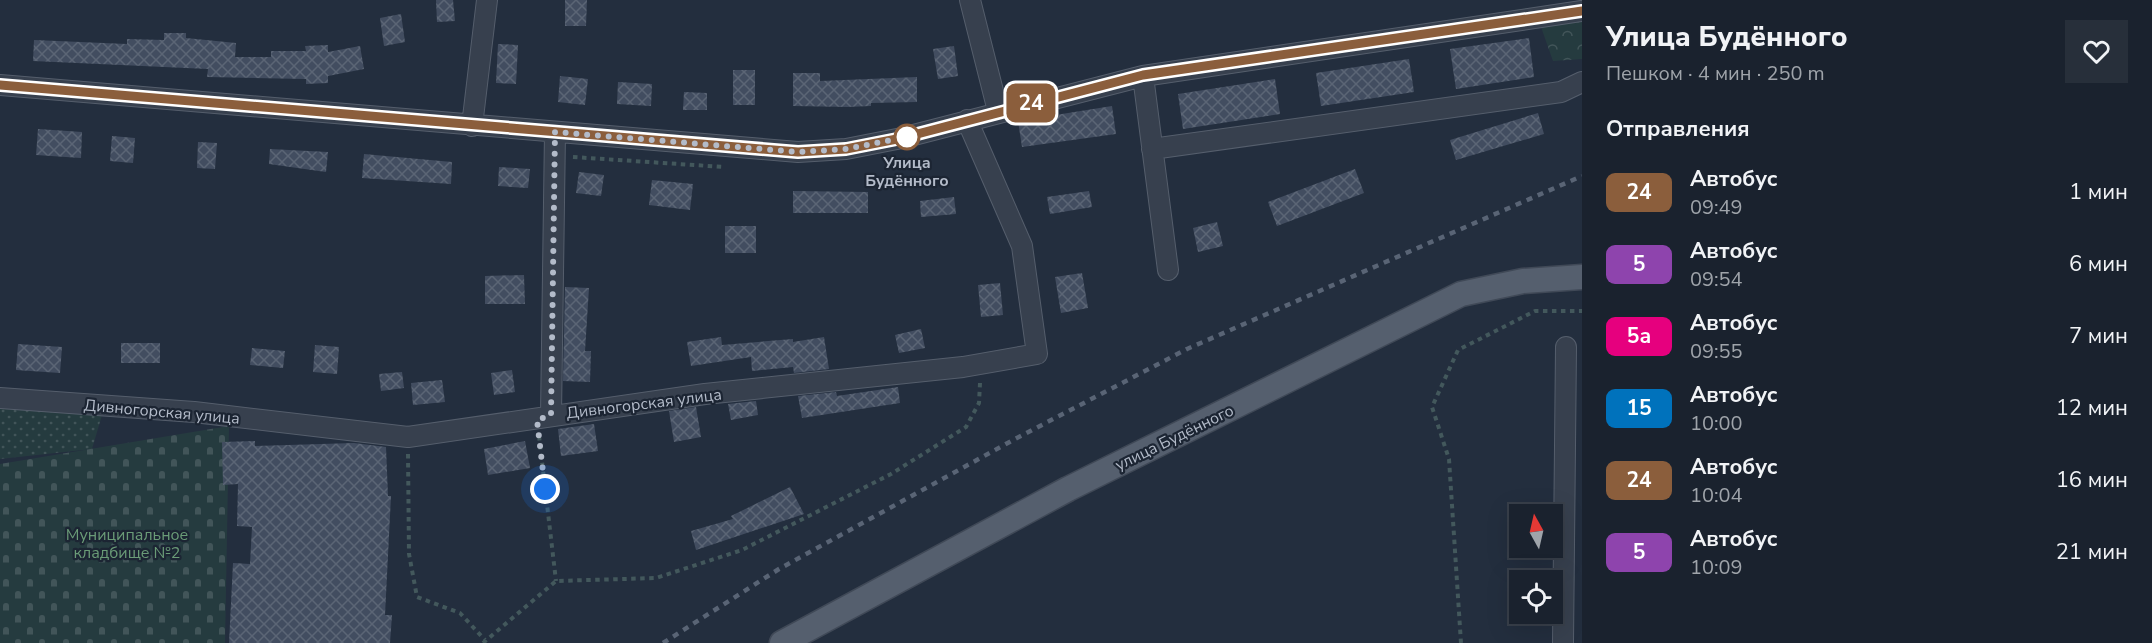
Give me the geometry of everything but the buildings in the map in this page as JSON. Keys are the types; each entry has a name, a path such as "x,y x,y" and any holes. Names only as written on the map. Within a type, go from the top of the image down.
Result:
{"main road":[{"name":"улица Будённого","path":"782,643 1068,489 1461,294 1523,281 1582,277"}],"street":[{"path":"472,126 488,0"},
{"path":"970,0 998,111"},
{"path":"0,85 798,152 846,149 902,138 998,111 1143,75 1582,11"},
{"path":"1143,75 1168,270"},
{"path":"1152,149 1562,92 1582,82"},
{"name":"Дивногорская улица","path":"0,398 194,412 408,437 705,394 980,364 1037,354 1022,246 967,120"},
{"path":"544,417 555,132"},
{"path":"1563,643 1573,577 1566,347"}],"path":[{"path":"1461,643 1449,459 1432,407 1458,350 1535,311 1582,311"},
{"path":"408,437 409,554 417,597 460,613 484,642 556,581 656,578 753,545 891,474 966,427 979,403 980,364"},
{"path":"544,417 556,581"}],"green space":[{"path":"1582,7 1582,59 1553,61 1540,24 1308,62 1352,40 1527,8"},
{"path":"0,405 102,415 92,449 0,459"},
{"name":"Муниципальное кладбище №2","path":"229,426 225,643 0,643 0,464"}],"railway":[{"path":"663,643 779,569 1015,439 1187,349 1582,176"}],"bus line":[{"name":"24","path":"0,85 798,152 846,149 902,138 998,111 1143,75 1582,11"}],"place":[{"name":"Улица Будённого","path":"907,137"}],"route":[{"path":"545,489 537,420 551,415 555,132 798,152 846,149 907,137"}]}
